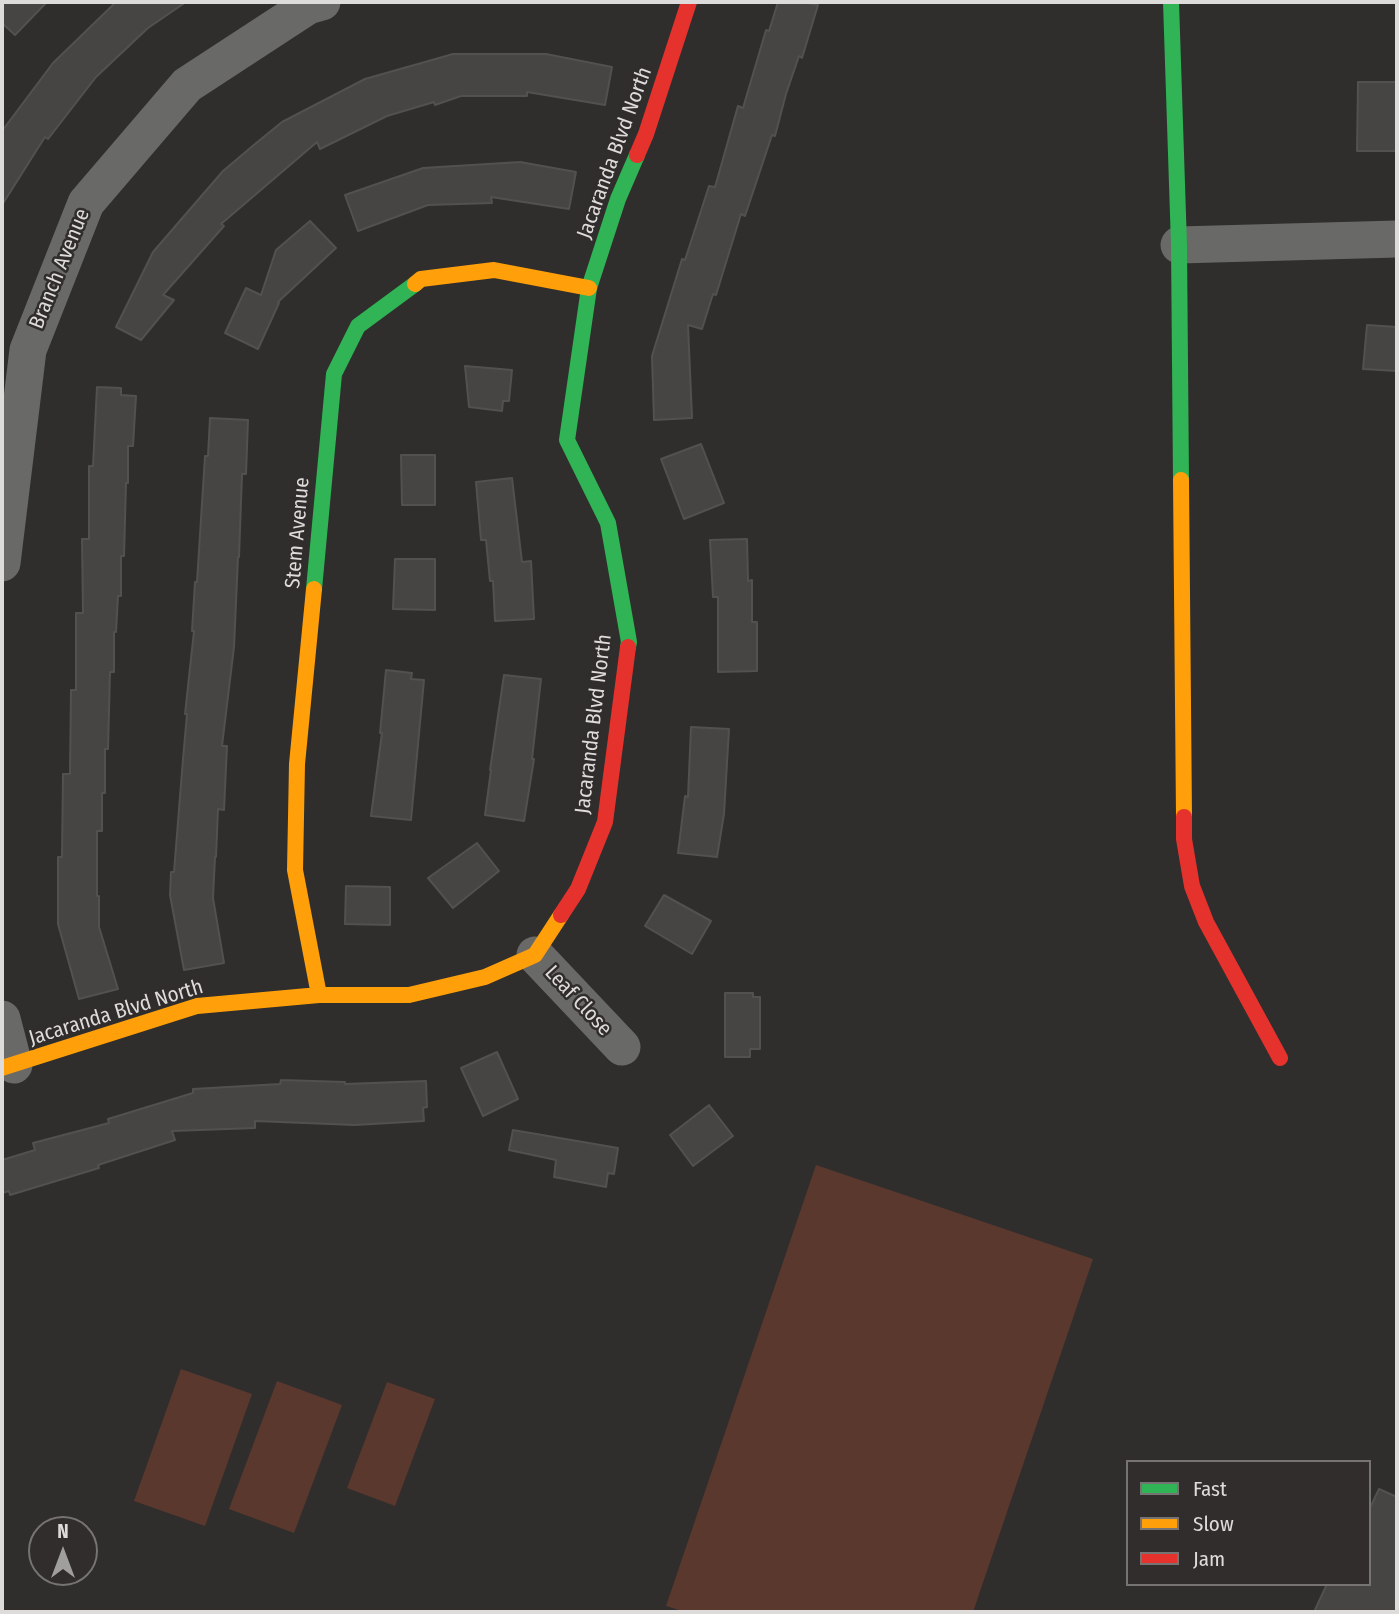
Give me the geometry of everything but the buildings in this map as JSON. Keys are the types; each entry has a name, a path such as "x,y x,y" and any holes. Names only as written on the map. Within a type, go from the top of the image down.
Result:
{"street":[{"name":"Branch Avenue","path":"2,563 27,350 86,203 187,85 308,6 322,2"},
{"name":"Jacaranda Blvd North","path":"8,1067 197,1006 319,995 409,995 485,977 535,955 578,889 605,822 629,642 608,523 568,440 589,288 618,199 646,134 689,2"},
{"path":"1171,2 1179,245 1184,839 1192,886 1206,922 1280,1058"},
{"path":"1179,245 1397,239"},
{"name":"Stem Avenue","path":"319,995 295,870 297,778 334,374 358,326 421,279 494,270 589,288"},
{"name":"Leaf Close","path":"535,955 622,1048"},
{"path":"2,1019 8,1067"}],"shaded area":[{"path":"816,1165 1093,1259 973,1612 685,1612 666,1606"},
{"path":"181,1369 252,1394 205,1526 134,1501"},
{"path":"277,1381 342,1405 294,1533 229,1509"},
{"path":"387,1382 435,1399 395,1506 347,1488"}],"traffic: fast":[{"path":"1171,2 1179,245 1181,480"},
{"path":"628,647 608,523 567,440 589,288 618,199 637,155"},
{"path":"314,589 334,374 358,326 415,284"}],"traffic: slow":[{"path":"415,284 421,279 494,270 589,288"},
{"path":"1181,480 1184,817"},
{"path":"314,589 297,764 295,870 319,995"},
{"path":"2,1068 197,1006 319,995 409,995 485,977 535,955 561,915"}],"traffic: jam":[{"path":"637,155 689,2"},
{"path":"561,915 578,889 605,822 628,647"},
{"path":"1184,817 1184,839 1192,886 1206,922 1280,1058"}]}
